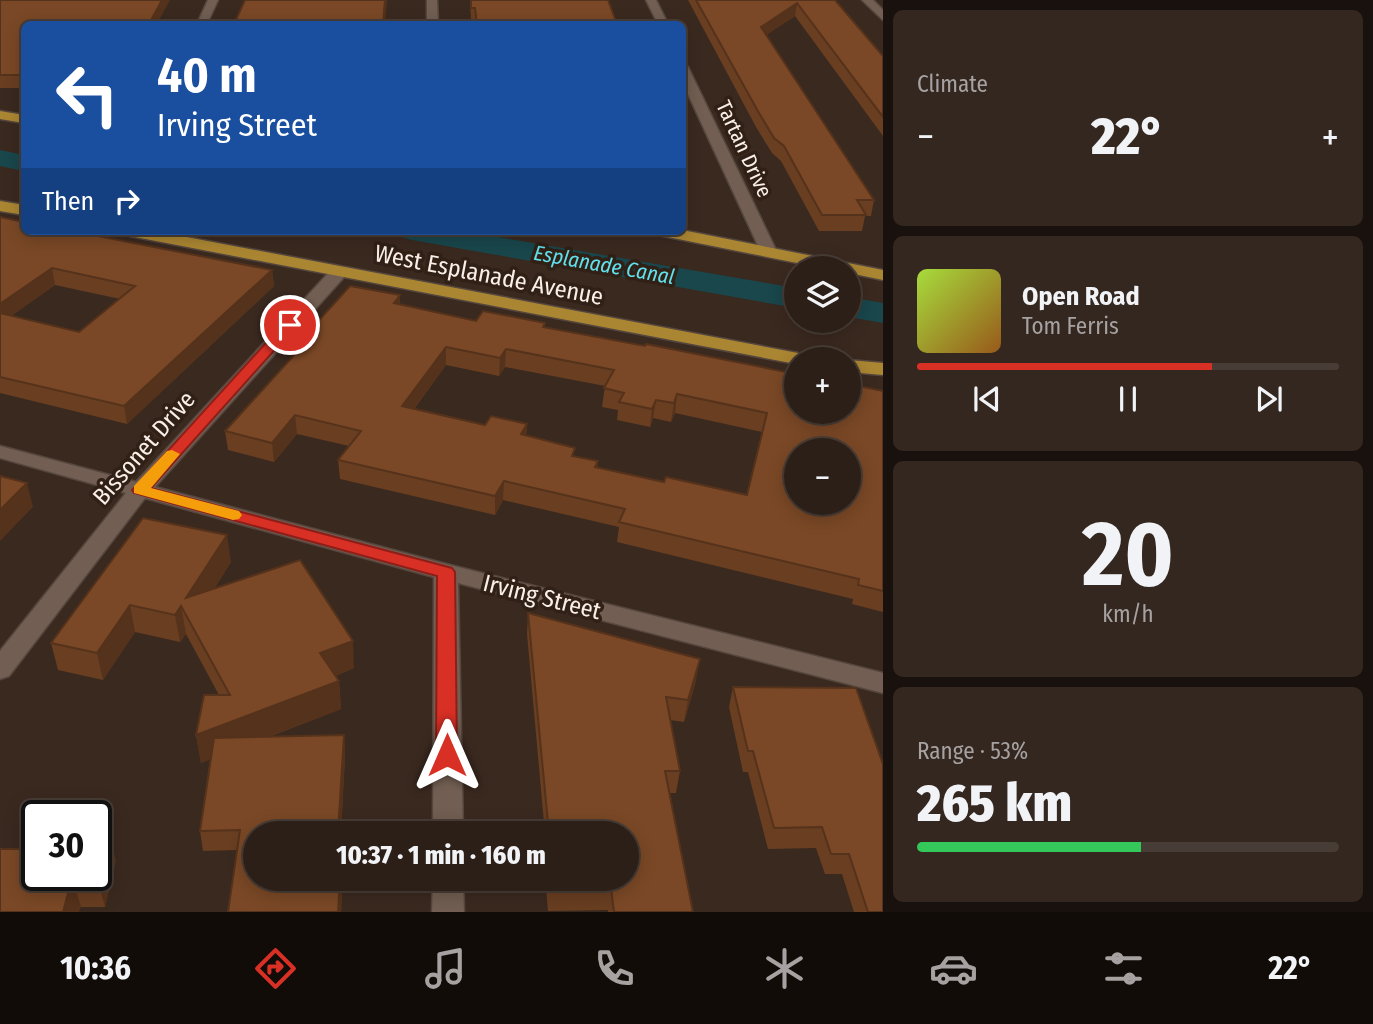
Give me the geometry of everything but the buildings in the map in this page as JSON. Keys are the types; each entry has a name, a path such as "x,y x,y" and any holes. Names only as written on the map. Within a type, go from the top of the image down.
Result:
{"main road":[{"path":"0,115 21,118"},
{"path":"0,206 21,210"},
{"name":"West Esplanade Avenue","path":"150,235 784,357"},
{"path":"685,235 883,275"},
{"path":"861,367 883,369"}],"street":[{"path":"203,21 213,0"},
{"path":"432,0 433,21"},
{"path":"651,0 662,21"},
{"path":"867,0 883,17"},
{"name":"Tartan Drive","path":"686,76 768,250"},
{"name":"Bissonet Drive","path":"0,669 140,490 339,272"},
{"name":"Irving Street","path":"0,452 446,572 883,683"},
{"path":"446,572 448,821"},
{"path":"448,891 448,912"}],"waterway":[{"name":"Esplanade Canal","path":"0,158 21,162"},
{"name":"Esplanade Canal","path":"435,235 784,296"},
{"name":"Esplanade Canal","path":"861,309 883,313"}],"slow traffic":[{"path":"172,454 140,490 233,515"}],"route":[{"path":"290,325 140,490 446,572 447,755"}]}
